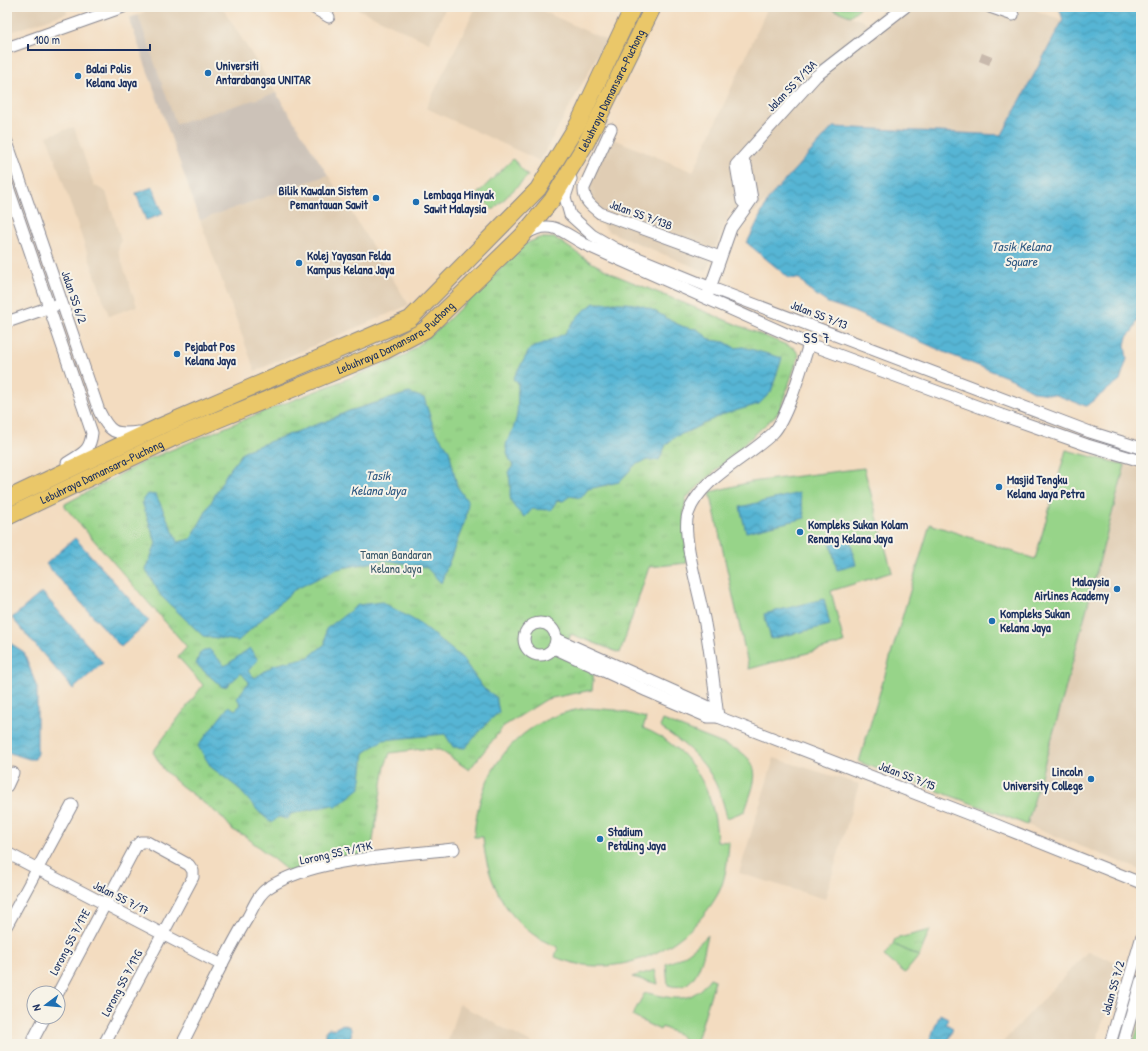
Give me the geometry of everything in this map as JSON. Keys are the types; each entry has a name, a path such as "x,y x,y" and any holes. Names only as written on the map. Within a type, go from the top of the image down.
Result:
{"highway":[{"name":"Lebuhraya Damansara–Puchong","path":"7,499 161,426 410,319 538,189 578,124 633,7"},
{"name":"Lebuhraya Damansara–Puchong","path":"9,516 173,438 407,340 425,330 522,236 552,200 586,143 653,7"},
{"path":"7,491 153,426 161,426"}],"street":[{"path":"7,48 123,7"},
{"path":"312,7 329,17"},
{"name":"Jalan SS 7/13A","path":"707,300 709,287 731,228 752,199 746,165 740,160 816,76 905,7"},
{"path":"990,7 1013,14"},
{"name":"Jalan SS 7/13B","path":"611,129 584,188 583,194 586,200 600,213 720,257"},
{"name":"Jalan SS 6/2","path":"7,142 98,411 105,423 114,433 121,434 140,432"},
{"name":"Jalan SS 7/13","path":"586,143 565,197 568,209 574,219 592,235 616,249 709,287 1090,432 1141,448"},
{"path":"7,184 10,203 49,307 92,433 88,450 67,463"},
{"path":"522,236 544,225 551,226 584,244 707,300 809,344 990,411 1087,445 1141,461"},
{"path":"7,322 62,303"},
{"path":"718,717 705,624 689,548 687,527 688,515 701,492 773,433 782,421 809,344"},
{"path":"648,687 555,644 570,656 648,687 709,707 718,717"},
{"name":"Jalan SS 7/15","path":"648,687 663,698 708,717 718,717 1141,883"},
{"path":"7,786 14,773"},
{"path":"7,925 72,805"},
{"name":"Lorong SS 7/17G","path":"104,1044 193,877 193,871 190,865 147,842 140,842 136,846"},
{"name":"Lorong SS 7/17E","path":"62,985 136,846"},
{"name":"Lorong SS 7/17K","path":"182,1044 256,901 267,888 309,870 372,858 454,850"},
{"name":"Jalan SS 7/17","path":"7,853 222,965"},
{"name":"Jalan SS 7/2","path":"1110,1044 1141,939"},
{"name":"Jalan SS 7/2","path":"1123,1044 1141,981"},
{"path":"34,1038 41,1025"}],"shaded area":[{"path":"7,7 65,7 67,13 7,33"},
{"path":"152,7 222,7 276,93 176,125 138,15"},
{"path":"359,7 446,7 429,43 358,9"},
{"path":"476,7 534,7 606,40 540,161 426,108"},
{"path":"768,7 827,7 868,23 886,7 1026,7 1063,20 1002,135 833,127 769,198 744,222 731,209 706,272 608,231 580,203 609,137 693,172"},
{"path":"138,15 176,124 276,93 328,175 200,220 129,18"},
{"path":"74,127 94,185 106,192 121,240 118,251 137,306 109,316 47,136"},
{"name":"Kolej Yayasan Felda Kampus Kelana Jaya","path":"328,175 409,305 255,371 200,220"},
{"path":"1125,465 1141,469 1141,870 1027,825 1060,709"},
{"path":"774,758 859,784 825,899 739,873"},
{"path":"1088,951 1122,965 1095,1044 1001,1044"},
{"path":"459,1004 533,1044 447,1044"}],"green space":[{"path":"827,7 861,7 850,16"},
{"path":"513,159 528,176 493,210 477,194"},
{"name":"Taman Bandaran Kelana Jaya","path":"539,238 555,238 589,261 615,275 794,348 799,355 779,412 686,498 684,512 687,563 649,567 620,653 571,634 563,655 594,671 592,690 547,699 504,726 469,770 440,750 421,749 390,753 385,766 371,853 308,864 289,872 245,836 233,830 222,817 179,784 164,770 153,752 203,685 178,657 187,647 65,507 65,504 147,460 255,415 403,357 441,327 525,244"},
{"name":"Kompleks Sukan Kelana Jaya","path":"1066,450 1125,465 1060,709 1027,825 859,762 930,524 1035,559"},
{"name":"Kompleks Sukan Kolam Renang Kelana Jaya","path":"864,468 892,572 831,591 844,643 749,669 710,492 751,482"},
{"name":"Stadium Petaling Jaya","path":"588,708 616,710 646,718 643,728 660,736 674,747 687,759 697,773 706,788 712,805 717,841 729,842 725,874 719,892 706,913 689,930 670,945 649,956 626,963 602,966 579,964 555,957 558,947 541,940 527,930 514,917 504,903 489,871 483,837 474,837 477,812 484,789 494,768 507,750 523,734 542,722 564,713"},
{"path":"663,720 738,750 746,756 752,763 755,777 745,811 727,818 718,788 704,765 685,746 660,727"},
{"path":"930,930 919,956 893,944 895,939"},
{"path":"708,935 701,962 693,979 678,987 668,985 666,964 678,959"},
{"path":"893,944 919,956 905,973 884,956"},
{"path":"655,970 658,984 632,977"},
{"path":"710,978 715,980 696,1044 688,1044 680,1035 662,1027 660,1030 632,1016 644,994 648,993 682,998 696,993"},
{"path":"1141,1018 1141,1044 1133,1044"}],"water":[{"name":"Tasik Kelana Square","path":"1059,7 1141,7 1141,314 1132,332 1127,337 1125,345 1127,359 1120,380 1086,406 1056,395 1034,392 1012,379 951,355 852,311 828,303 810,291 800,279 789,278 747,243 769,198 833,127 1002,135 1063,20"},
{"path":"153,187 163,214 146,220 136,193"},
{"path":"594,303 637,304 650,309 682,326 697,329 711,340 725,342 735,348 743,347 782,358 771,392 759,404 721,415 674,437 666,445 659,460 647,460 635,465 619,482 588,489 581,498 570,496 563,501 557,500 551,510 532,509 525,517 513,505 510,496 510,480 508,472 513,466 507,452 506,444 516,418 518,383 513,379 530,349 564,334 580,314"},
{"name":"Tasik Kelana Jaya","path":"409,393 424,398 434,429 449,450 457,486 468,502 466,518 441,583 426,567 385,560 337,569 294,590 238,641 203,636 161,596 146,570 156,543 142,502 148,494 156,495 178,542 191,539 227,473 244,451 329,420 349,411"},
{"path":"799,493 805,518 746,532 740,507"},
{"path":"849,536 856,565 837,570 830,541"},
{"path":"75,538 149,621 121,647 46,564"},
{"path":"42,592 103,663 73,689 12,618"},
{"path":"824,599 830,625 771,639 764,614"},
{"path":"382,602 419,623 462,658 483,688 496,697 499,712 465,748 453,747 445,734 383,740 364,753 360,788 335,808 332,805 291,814 287,819 278,817 272,823 260,813 237,787 211,767 198,746 229,706 235,710 241,705 237,698 249,682 241,673 227,686 222,687 196,664 200,653 209,649 225,666 250,648 258,660 248,671 255,678 274,665 309,657 325,644 326,629 358,605"},
{"path":"7,641 24,652 37,688 37,753 35,759 29,759 7,752"},
{"path":"940,1014 948,1018 946,1024 953,1028 947,1044 928,1044"},
{"path":"343,1024 350,1027 351,1030 347,1044 333,1044 332,1039 326,1037 326,1030 329,1028 334,1029"}],"tunnel":[{"path":"984,63 987,55"}],"place":[{"name":"Universiti Antarabangsa UNITAR","path":"208,73"},
{"name":"Balai Polis Kelana Jaya","path":"78,76"},
{"name":"Bilik Kawalan Sistem Pemantauan Sawit","path":"376,198"},
{"name":"Lembaga Minyak Sawit Malaysia","path":"416,202"},
{"name":"Kolej Yayasan Felda Kampus Kelana Jaya","path":"299,263"},
{"name":"Pejabat Pos Kelana Jaya","path":"177,354"},
{"name":"Masjid Tengku Kelana Jaya Petra","path":"999,487"},
{"name":"Kompleks Sukan Kolam Renang Kelana Jaya","path":"800,532"},
{"name":"Malaysia Airlines Academy","path":"1117,589"},
{"name":"Kompleks Sukan Kelana Jaya","path":"992,621"},
{"name":"Lincoln University College","path":"1091,779"},
{"name":"Stadium Petaling Jaya","path":"600,839"}],"district":[{"name":"SS 7","path":"817,338"}]}
